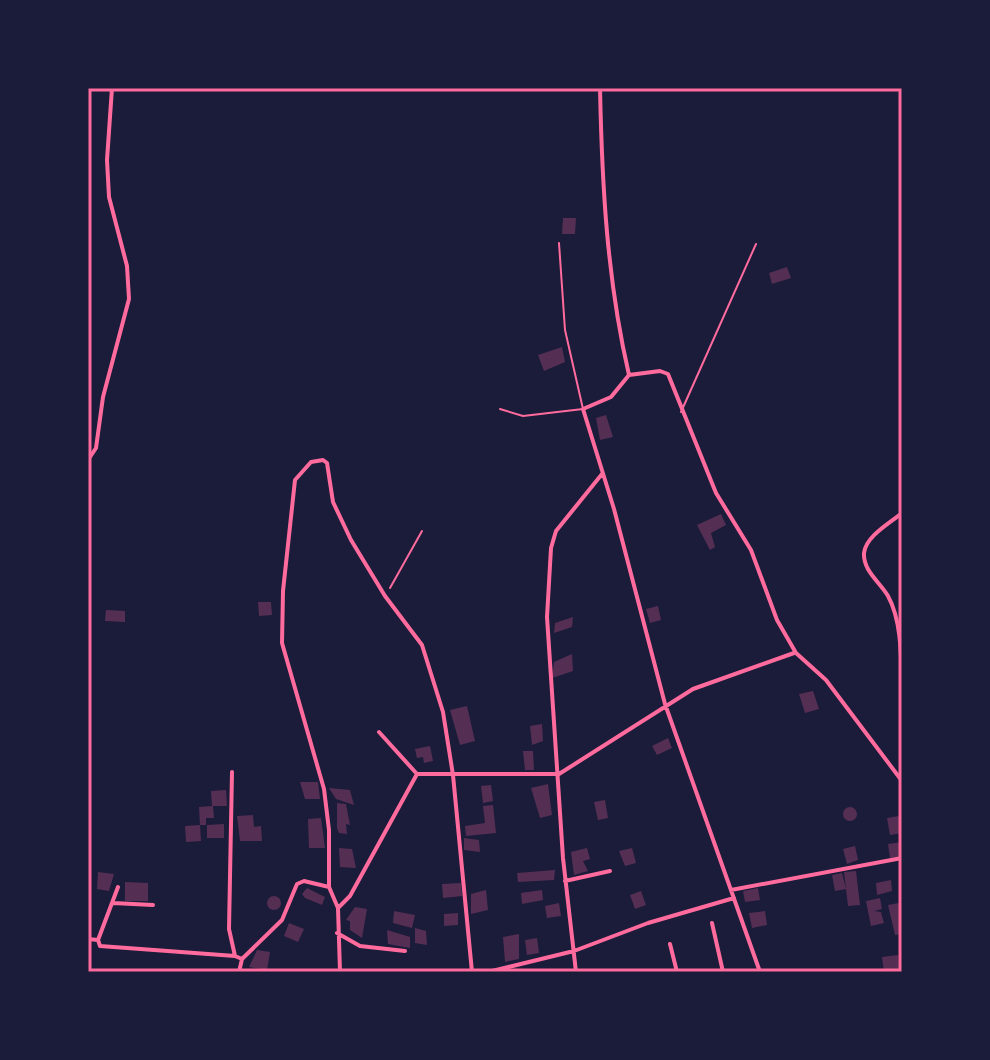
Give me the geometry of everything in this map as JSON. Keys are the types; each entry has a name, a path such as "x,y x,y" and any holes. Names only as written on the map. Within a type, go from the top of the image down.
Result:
{"street":[{"path":"88,460 96,448 103,397 129,299 127,266 109,197 107,160 112,88"},
{"path":"600,88 608,251 617,325 629,375"},
{"path":"760,972 665,704 583,409 611,397 629,375 660,371 668,374 716,493 751,550 772,611 796,653 826,680 902,781"},
{"path":"340,972 338,908 329,887 329,830 324,789 282,643 293,488 299,473 311,462 323,460 327,463 333,502 351,540 385,596 422,645 443,712 453,775 472,972"},
{"path":"576,972 565,881 559,774 547,661 551,548 565,516 602,474"},
{"path":"902,513 870,541 864,557 866,565 890,600 895,616 902,695"},
{"path":"338,908 350,896 417,774 559,774 665,704 721,677 796,653"},
{"path":"379,732 417,774"},
{"path":"232,772 229,929 235,956"},
{"path":"731,890 902,858"},
{"path":"565,881 610,871"},
{"path":"239,972 242,959 282,920 297,884 304,881 329,887"},
{"path":"98,940 118,887"},
{"path":"488,972 574,951 648,923 734,898"},
{"path":"113,903 153,905"},
{"path":"712,923 723,972"},
{"path":"337,933 360,946 405,951"},
{"path":"88,939 98,940 104,948 235,956 242,959"},
{"path":"670,944 677,972"}],"lane":[{"path":"500,409 523,416 583,409 565,330 559,243"},
{"path":"681,412 756,244"}],"path":[{"path":"385,596 422,531"}],"building":[{"path":"563,218 576,218 575,234 562,234"},
{"path":"787,267 791,278 772,284 769,273"},
{"path":"562,347 565,362 544,371 538,355"},
{"path":"606,415 613,437 600,440 596,418"},
{"path":"721,514 726,525 711,533 715,547 710,550 697,525"},
{"path":"258,602 271,602 272,615 259,616"},
{"path":"658,606 661,620 650,623 646,609"},
{"path":"106,610 125,611 125,622 105,621"},
{"path":"573,617 572,627 554,633 555,623"},
{"path":"572,654 573,671 552,678 554,662"},
{"path":"813,691 819,709 805,713 799,694"},
{"path":"467,706 475,741 460,745 450,710"},
{"path":"542,724 543,741 532,745 530,726"},
{"path":"668,738 672,748 657,755 652,746"},
{"path":"430,746 433,761 424,763 423,757 417,758 415,749"},
{"path":"523,751 533,751 534,770 525,770"},
{"path":"300,782 318,782 320,799 305,799"},
{"path":"548,784 552,815 540,818 531,788"},
{"path":"491,785 493,801 483,803 481,786"},
{"path":"329,788 350,790 354,805 336,799"},
{"path":"226,790 227,806 212,806 211,791"},
{"path":"605,800 608,818 598,820 594,802"},
{"path":"337,803 346,804 350,825 346,824 347,834 339,833 337,828"},
{"path":"493,805 496,833 466,836 465,826 485,823 483,806"},
{"path":"213,806 214,818 206,818 206,825 200,825 199,807"},
{"path":"850,807 857,814 850,821 843,814"},
{"path":"253,815 254,827 261,826 262,841 240,841 237,816"},
{"path":"899,816 902,833 890,835 887,818"},
{"path":"321,818 325,848 309,848 308,819"},
{"path":"224,824 224,838 207,838 207,825"},
{"path":"200,825 201,841 186,842 185,826"},
{"path":"464,838 479,840 480,852 464,850"},
{"path":"902,842 902,857 890,858 888,844"},
{"path":"855,846 858,860 847,864 843,849"},
{"path":"339,848 352,849 356,868 340,867"},
{"path":"587,848 590,859 583,861 588,871 574,875 571,852"},
{"path":"632,848 636,863 625,866 619,851"},
{"path":"555,870 554,880 518,882 517,873"},
{"path":"856,871 860,905 848,906 844,872"},
{"path":"98,872 114,874 109,891 97,889"},
{"path":"842,873 846,889 835,891 832,875"},
{"path":"891,880 892,891 877,895 876,883"},
{"path":"125,882 148,883 148,901 125,901"},
{"path":"461,883 462,896 443,898 442,884"},
{"path":"307,888 325,897 322,905 305,898 302,894"},
{"path":"758,888 760,900 745,902 743,891"},
{"path":"486,890 488,910 471,914 471,894"},
{"path":"542,890 543,900 522,904 521,893"},
{"path":"641,891 646,905 635,909 630,895"},
{"path":"274,896 281,903 274,910 267,903"},
{"path":"880,898 882,909 874,911 881,912 884,923 871,926 866,901"},
{"path":"559,903 561,916 547,918 545,906"},
{"path":"899,903 902,934 895,935 888,905"},
{"path":"355,907 367,909 362,938 350,930 350,921 346,920"},
{"path":"394,911 415,915 412,928 393,923"},
{"path":"765,911 767,925 752,928 749,913"},
{"path":"458,913 458,925 444,926 444,914"},
{"path":"289,923 304,929 298,942 284,936"},
{"path":"415,928 426,931 427,945 415,943"},
{"path":"387,930 410,937 410,948 388,944"},
{"path":"519,934 519,959 505,962 503,937"},
{"path":"537,938 539,953 527,955 525,940"},
{"path":"257,950 270,952 267,970 249,967"},
{"path":"898,955 899,970 884,972 882,957"}]}
